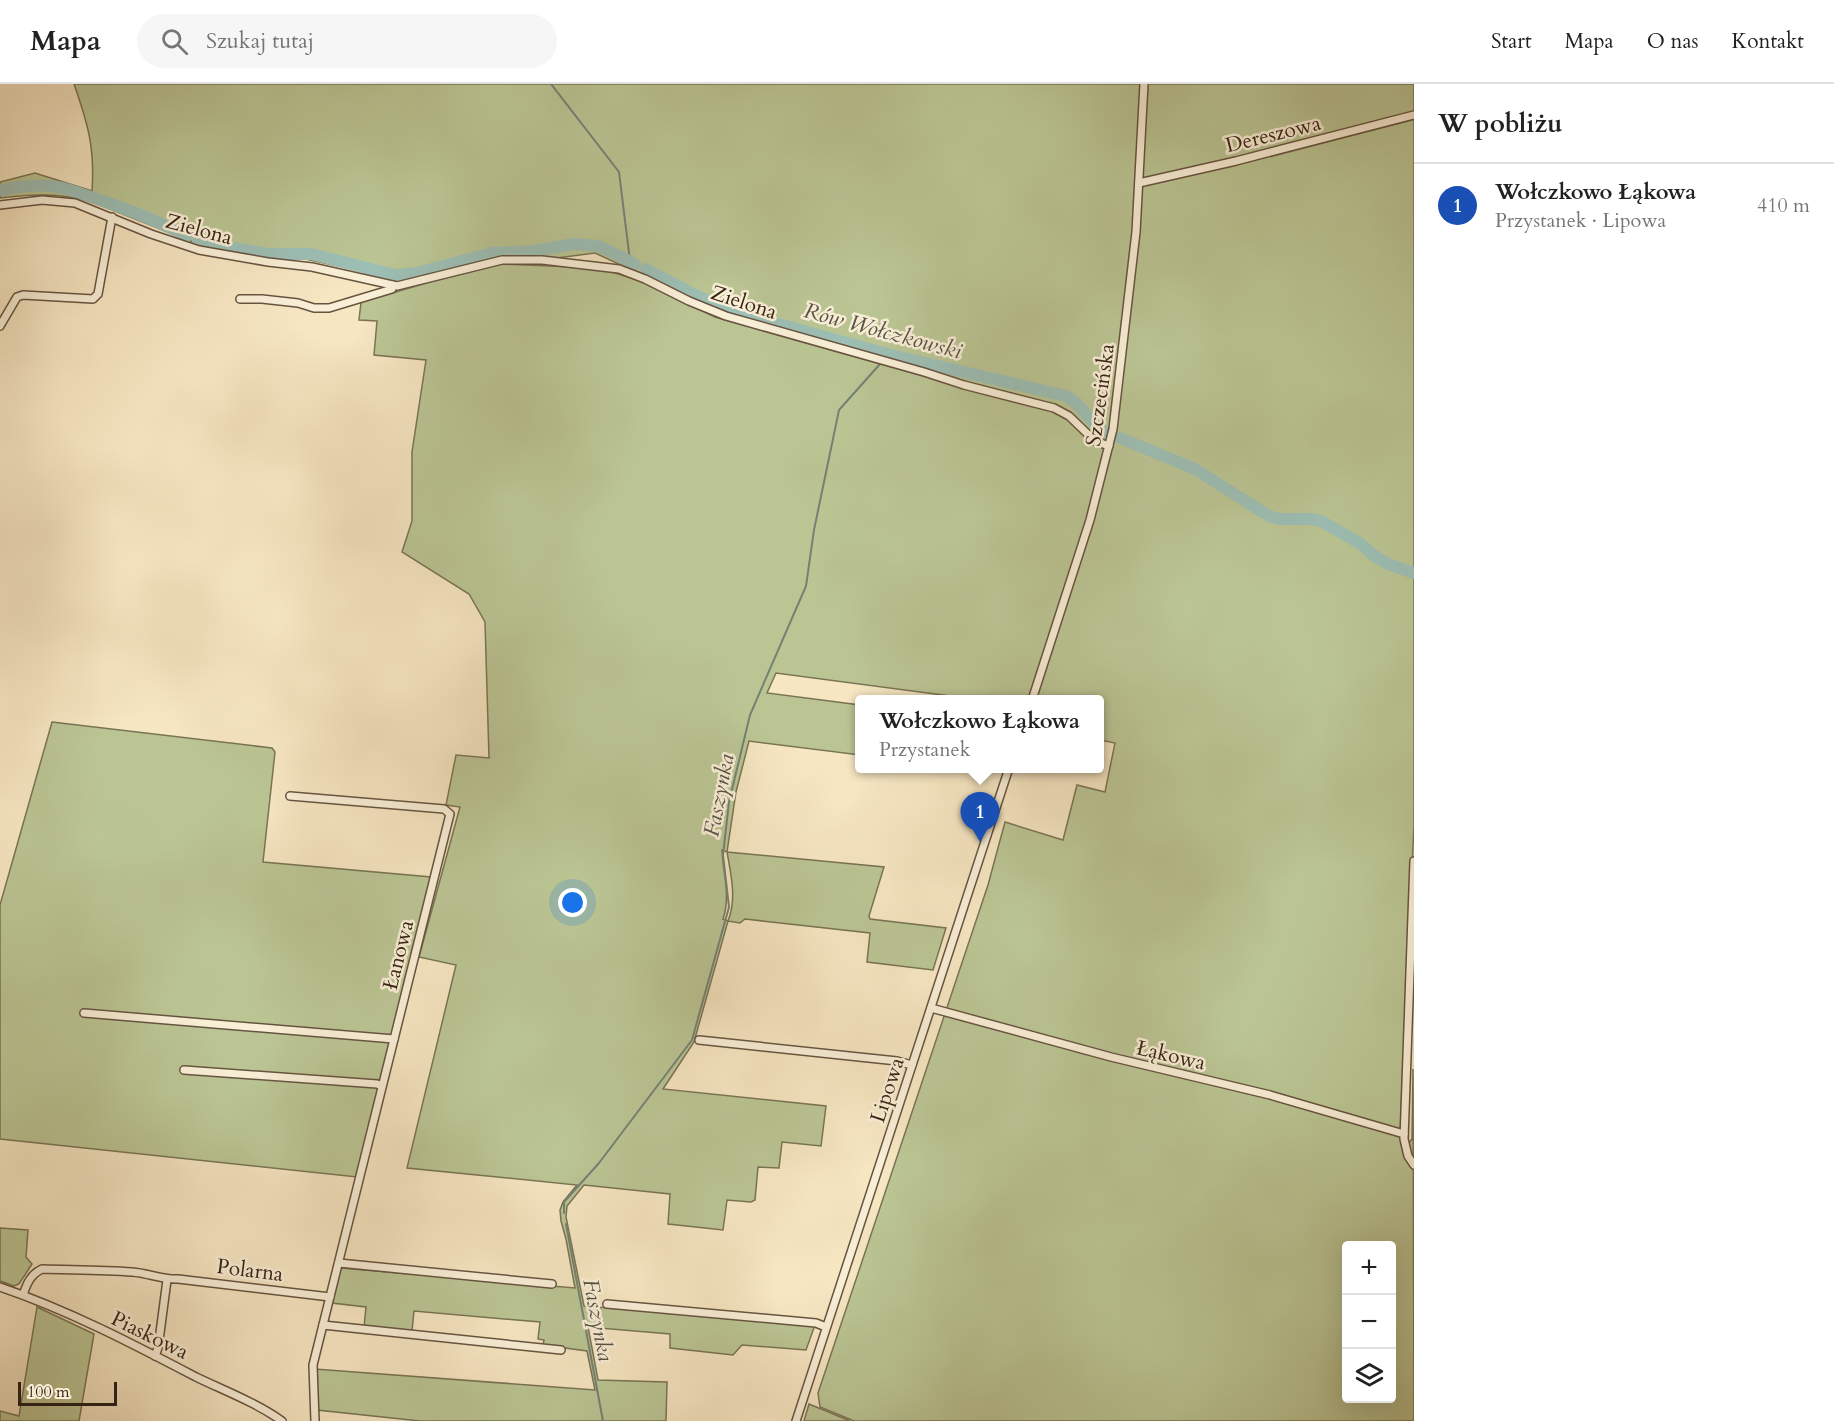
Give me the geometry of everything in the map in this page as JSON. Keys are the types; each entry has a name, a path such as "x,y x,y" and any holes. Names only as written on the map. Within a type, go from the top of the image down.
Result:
{"street":[{"name":"Szczecińska","path":"1033,695 1090,520 1109,446 1128,311 1139,183 1144,84"},
{"name":"Dereszowa","path":"1139,183 1236,161 1414,115"},
{"name":"Zielona","path":"0,206 42,200 70,203 199,250 312,267 401,286 502,260 542,260 619,269 726,316 964,385 1054,408 1069,416 1095,441 1109,446"},
{"path":"0,326 17,297 23,295 93,299 98,294 112,217"},
{"name":"Zielona","path":"240,299 262,299 298,303 314,308 330,308 392,289 392,285"},
{"name":"Lipowa","path":"796,1421 1007,773"},
{"name":"Łanowa","path":"290,796 444,809 450,813 312,1365 315,1421"},
{"path":"1414,861 1404,1134 1408,1156 1414,1165"},
{"name":"Łąkowa","path":"931,1008 1111,1057 1270,1095 1404,1134"},
{"path":"84,1013 394,1039"},
{"path":"699,1040 897,1061 912,1065"},
{"path":"184,1070 382,1086"},
{"path":"339,1263 552,1284"},
{"name":"Polarna","path":"23,1295 30,1278 42,1269 134,1272 155,1275 167,1280 178,1279 330,1297"},
{"path":"155,1356 167,1280"},
{"name":"Piaskowa","path":"0,1287 23,1295 155,1356 250,1402 282,1421"},
{"path":"607,1304 816,1323 826,1327"},
{"path":"323,1325 561,1350"}],"green space":[{"path":"74,84 1414,84 1414,825 1400,1137 1409,1143 1412,1139 1413,1069 1414,1421 854,1421 820,1407 818,1393 988,885 1005,822 1063,840 1077,785 1105,792 1115,743 1104,741 1104,695 943,695 776,673 767,693 855,704 855,754 749,741 736,792 727,852 722,850 726,893 723,919 728,921 694,1042 663,1089 826,1106 821,1146 782,1142 779,1168 758,1167 755,1200 751,1202 727,1200 723,1230 668,1224 670,1194 584,1185 567,1206 566,1217 584,1306 815,1325 806,1350 742,1345 733,1355 670,1348 670,1334 588,1327 598,1380 667,1382 666,1421 420,1421 317,1410 315,1369 595,1390 587,1351 543,1345 544,1340 538,1339 540,1322 414,1311 412,1331 364,1327 366,1307 332,1303 341,1268 575,1288 560,1210 563,1202 577,1185 407,1168 456,965 419,957 460,807 446,805 456,755 489,758 485,622 469,594 402,552 412,521 412,452 426,360 374,355 377,321 359,320 361,302 501,264 573,267 612,272 641,281 715,317 934,379 935,371 713,308 595,253 557,258 503,256 403,280 296,257 233,252 193,242 78,198 45,195 0,198 0,182 35,173 92,191 91,149 87,124"},
{"path":"52,722 272,748 275,752 263,862 431,877 357,1177 0,1139 0,905"},
{"path":"727,852 884,867 870,919 946,928 933,970 867,962 870,933 745,919 740,923 728,921 733,896"},
{"path":"0,1228 28,1230 26,1257 32,1264 19,1284 14,1286 0,1281"},
{"path":"37,1307 94,1334 79,1421 0,1421 0,1411 19,1416"},
{"path":"809,1404 850,1421 804,1421"}],"waterway":[{"path":"551,84 619,172 630,261"},
{"name":"Rów Wołczkowski","path":"0,190 45,185 61,188 128,210 187,236"},
{"name":"Rów Wołczkowski","path":"198,242 269,254 311,254 395,275 417,273 492,253 534,251 573,244 599,246 635,264"},
{"name":"Rów Wołczkowski","path":"646,269 728,310 887,354 1066,396 1105,432"},
{"name":"Faszynka","path":"564,1213 564,1202 599,1163 692,1040 729,907 723,855 729,802 750,715 806,586 814,530 839,410 880,364"},
{"name":"Rów Wołczkowski","path":"1120,438 1195,469 1269,516 1278,519 1321,521 1361,544 1388,564 1414,573"},
{"name":"Faszynka","path":"566,1224 603,1421"}],"place":[{"name":"Wołczkowo Łąkowa","path":"980,842"}]}
